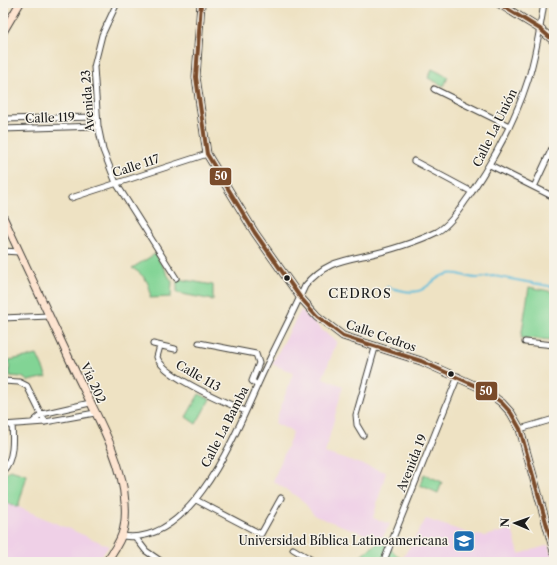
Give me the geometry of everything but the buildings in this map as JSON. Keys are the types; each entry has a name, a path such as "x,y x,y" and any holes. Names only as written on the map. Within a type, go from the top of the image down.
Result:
{"main road":[{"path":"3,32 20,3"},
{"path":"498,3 540,29 554,41"},
{"name":"Vía 202","path":"3,217 95,413 120,472 125,504 123,536 106,562"}],"street":[{"name":"Avenida 23","path":"116,3 102,35 94,67 96,117 103,150 116,183 176,278"},
{"name":"Calle Cedros","path":"201,3 196,77 207,154 251,226 300,297 317,316 332,329 351,340 421,361 458,376 495,397 511,413 520,429 554,551"},
{"name":"Calle La Unión","path":"300,297 312,278 328,265 344,259 393,248 438,232 454,217 490,165 509,126 528,80 540,29 544,3"},
{"path":"434,89 509,126"},
{"name":"Calle 119","path":"3,119 96,117"},
{"name":"Calle 119","path":"3,129 98,126"},
{"path":"534,187 554,144"},
{"name":"Calle 117","path":"71,198 207,154"},
{"path":"414,161 472,192"},
{"path":"490,165 554,197"},
{"path":"3,251 19,252"},
{"name":"Calle La Bamba","path":"136,538 153,534 168,526 196,500 209,481 245,411 300,297"},
{"path":"3,318 49,316"},
{"path":"525,342 554,345"},
{"path":"199,343 256,354 259,359 259,366 252,379 257,385"},
{"path":"153,344 175,349"},
{"name":"Calle 113","path":"160,346 157,357 162,366 204,392 245,411"},
{"path":"363,435 357,425 356,415 375,348"},
{"name":"Avenida 19","path":"385,558 458,376"},
{"path":"3,382 14,381 24,383 27,386 45,422"},
{"path":"33,422 42,414 90,403"},
{"path":"3,425 45,422 95,413"},
{"path":"520,429 554,419"},
{"path":"3,471 12,450 12,425"},
{"path":"196,500 261,534 281,498"},
{"path":"123,536 136,538 146,551 162,562"},
{"path":"293,548 315,562"}],"shaded area":[{"path":"301,310 323,331 337,341 323,378 343,386 325,453 386,472 373,518 390,524 381,540 315,516 302,500 273,481 293,432 275,423 293,373 272,364"},
{"path":"3,502 109,546 97,562 3,562"},
{"name":"Universidad Bíblica Latinoamericana","path":"426,519 474,535 485,536 512,529 519,554 549,545 552,556 535,562 404,562 402,559"}],"green space":[{"path":"432,69 448,77 444,86 428,78"},
{"path":"155,254 172,282 171,297 150,298 150,288 146,280 140,273 132,268"},
{"path":"179,279 213,285 213,300 177,293 177,280"},
{"path":"529,287 554,292 554,340 521,338"},
{"path":"37,355 47,377 28,381 22,377 10,376 9,360"},
{"path":"199,394 210,399 196,424 186,417"},
{"path":"10,470 27,475 18,507 3,502 3,476"},
{"path":"424,474 442,482 438,493 420,485"},
{"path":"381,540 404,562 353,562"}],"waterway":[{"path":"387,287 407,292 422,290 439,277 452,273 474,278 494,276 554,287"}],"transit line":[{"name":"50","path":"201,3 196,77 207,154 255,233 300,297 317,316 343,336 421,361 485,390 502,403 511,413 520,429 554,551"},
{"name":"50","path":"498,3 540,29 554,41"}],"place":[{"name":"Universidad Bíblica Latinoamericana","path":"464,541"}],"district":[{"name":"CEDROS","path":"360,293"}]}
